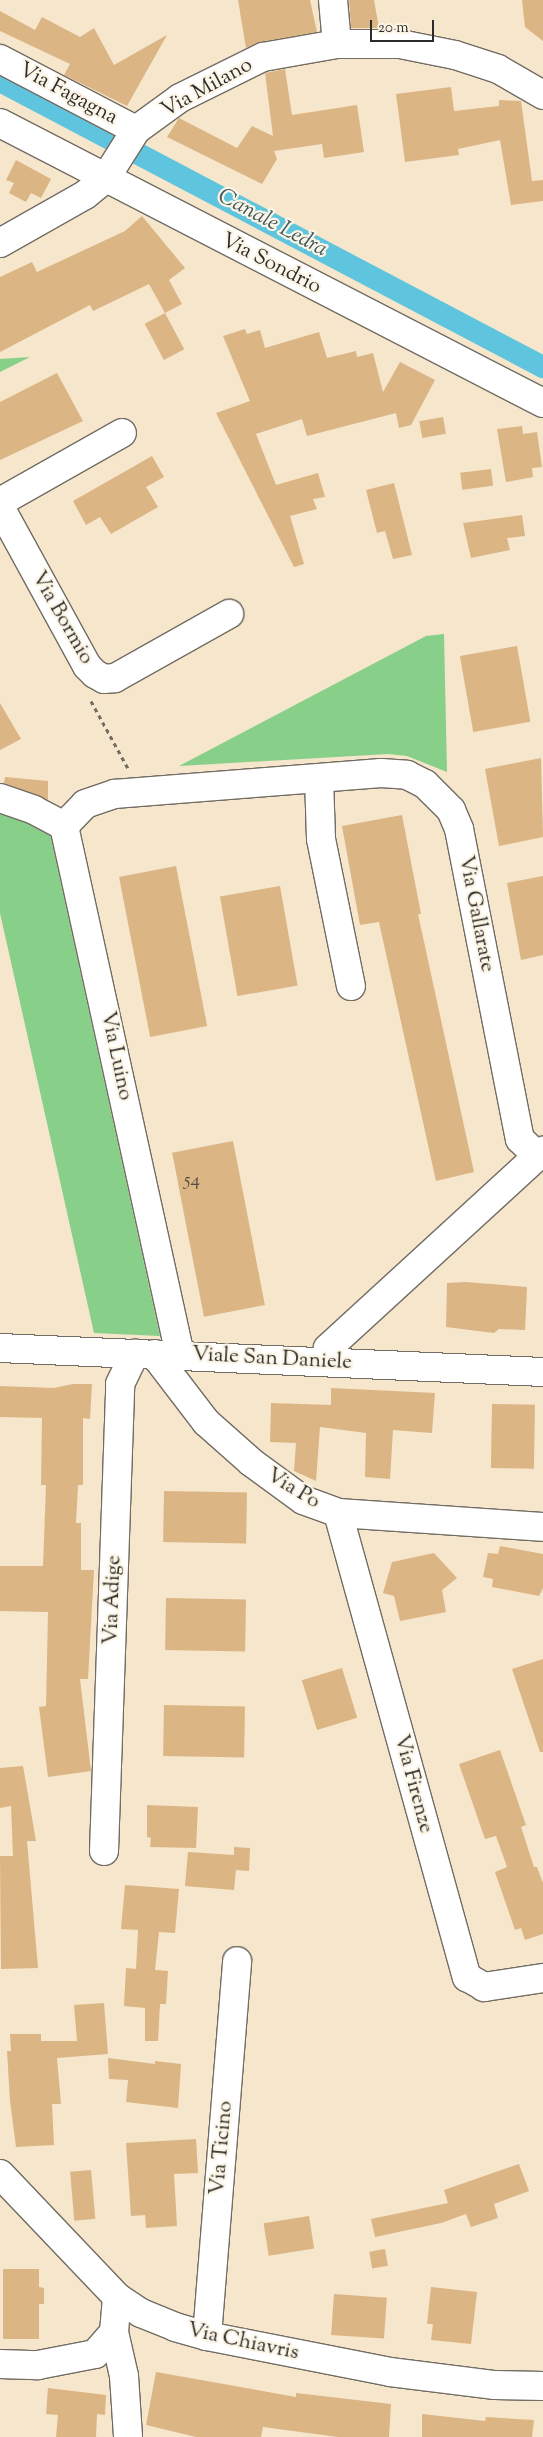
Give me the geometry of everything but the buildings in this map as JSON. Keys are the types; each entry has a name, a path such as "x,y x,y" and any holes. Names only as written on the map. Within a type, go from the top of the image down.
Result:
{"street":[{"path":"333,0 337,44"},
{"name":"Via Milano","path":"0,243 85,195 108,174 134,133 180,98 263,57 337,44 400,44 454,55 498,69 543,95"},
{"name":"Via Fagagna","path":"0,59 134,133"},
{"name":"Via Sondrio","path":"0,123 108,174 543,403"},
{"path":"0,502 122,433"},
{"name":"Via Bormio","path":"0,507 87,666 104,679 114,678 229,614"},
{"name":"Via Gallarate","path":"64,826 85,804 98,797 142,792 381,773 407,775 432,790 451,810 465,861 520,1139 540,1154"},
{"path":"319,778 321,839 351,986"},
{"path":"0,798 34,810 64,826"},
{"name":"Via Luino","path":"64,826 156,1354"},
{"path":"326,1362 328,1348 540,1154"},
{"name":"Viale San Daniele","path":"0,1348 543,1372"},
{"name":"Via Po","path":"156,1354 206,1422 251,1462 303,1500 338,1513 543,1527"},
{"name":"Via Adige","path":"104,1851 120,1384 156,1354"},
{"name":"Via Firenze","path":"338,1513 467,1977 484,1987 543,1978"},
{"name":"Via Ticino","path":"207,2336 237,1960"},
{"name":"Via Chiavris","path":"0,2174 117,2297 141,2313 207,2336 390,2372 495,2385 543,2386"},
{"path":"117,2297 114,2332 124,2376 128,2437"},
{"path":"0,2364 38,2365 96,2354 114,2332"}],"path":[{"path":"95,674 88,694 142,792"}],"green space":[{"path":"30,357 0,372 0,359"},
{"path":"444,634 447,772 407,756 388,754 179,766 426,636"},
{"path":"0,809 50,833 160,1336 94,1333 0,913"}],"waterway":[{"name":"Canale Ledra","path":"0,81 543,367"}]}
